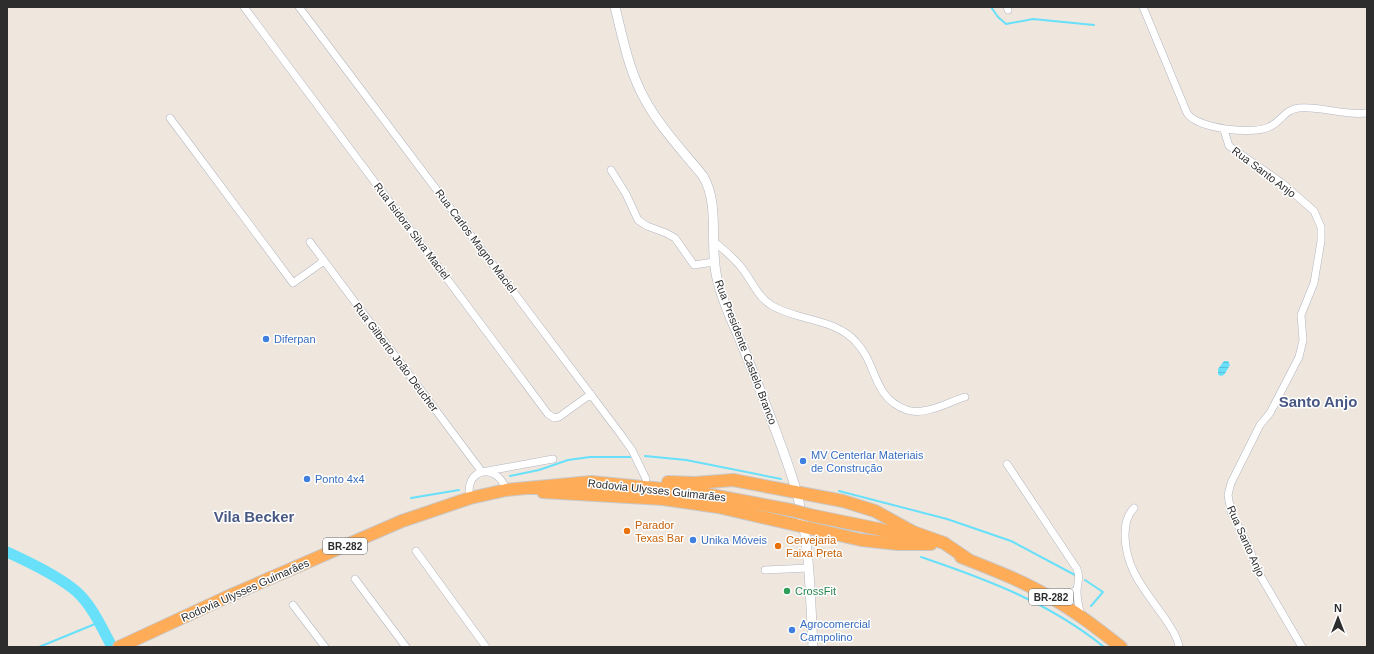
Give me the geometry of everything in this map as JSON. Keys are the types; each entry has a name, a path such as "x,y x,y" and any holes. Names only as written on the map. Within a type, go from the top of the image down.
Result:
{"highway":[{"path":"591,482 646,479 695,483 733,480 843,501 875,511 913,532 944,543 969,560"},
{"name":"Rodovia Ulysses Guimarães","path":"122,646 229,596 402,522 470,498 510,490 591,482 695,492 791,510 883,530 931,544 1006,574 1049,596 1122,647"},
{"path":"510,490 663,499 718,507 870,542 931,544"}],"street":[{"name":"Rua Isidora Silva Maciel","path":"244,7 548,414 554,418 561,416 591,394"},
{"name":"Rua Carlos Magno Maciel","path":"299,7 591,394 632,450 646,479"},
{"name":"Rua Presidente Castelo Branco","path":"614,7 632,71 641,92 660,122 708,184 712,201 712,240 714,262 720,290 770,416 796,493 805,527 809,568 813,647"},
{"path":"1143,7 1188,115 1192,119 1224,130 1265,129 1271,126 1288,111 1297,108 1313,108 1351,114 1367,113"},
{"path":"170,118 292,283 324,261"},
{"name":"Rua Santo Anjo","path":"1224,130 1229,146 1282,183 1314,211 1321,226 1321,241 1314,283 1301,315 1303,340 1299,357 1270,413 1260,425 1231,484 1228,496 1231,512 1249,547 1257,570 1302,647"},
{"path":"611,170 626,194 634,214 641,223 675,238 694,265 714,262"},
{"path":"712,240 738,263 767,302 784,311 836,329 856,342 869,362 883,394 890,402 906,410 919,412 965,396"},
{"name":"Rua Gilberto João Deucher","path":"310,242 482,472"},
{"path":"470,498 469,486 472,478 482,472 553,459"},
{"path":"1007,464 1077,569 1080,579 1077,590 1081,617"},
{"path":"482,472 495,473 510,490"},
{"path":"1134,508 1127,519 1125,530 1126,548 1130,566 1168,624 1177,639 1179,647"},
{"path":"416,551 486,647"},
{"path":"765,570 809,568"},
{"path":"355,579 406,647"},
{"path":"1049,596 1065,595 1077,590"},
{"path":"293,604 325,647"}],"water":[{"path":"1224,361 1228,361 1230,365 1224,375 1220,376 1218,374 1218,369"}],"waterway":[{"path":"991,7 998,17 1006,24 1033,19 1094,25"},
{"path":"645,456 686,460 781,479"},
{"path":"510,476 539,470 568,460 590,457 630,457"},
{"path":"411,498 459,490"},
{"path":"839,491 947,519 1011,541 1075,575"},
{"path":"7,552 53,575 77,592 83,598 101,625 112,647"},
{"path":"921,557 969,574 1040,605 1062,617 1104,647"},
{"path":"1085,580 1103,592 1091,606"},
{"path":"39,647 95,624 100,624"}],"place":[{"name":"Diferpan","path":"266,339"},
{"name":"MV Centerlar Materiais de Construção","path":"803,461"},
{"name":"Ponto 4x4","path":"307,479"},
{"name":"Parador Texas Bar","path":"627,531"},
{"name":"Unika Móveis","path":"693,540"},
{"name":"Cervejaria Faixa Preta","path":"778,546"},
{"name":"CrossFit","path":"787,591"},
{"name":"Agrocomercial Campolino","path":"792,630"}],"district":[{"name":"Santo Anjo","path":"1318,401"},
{"name":"Vila Becker","path":"254,516"}]}
